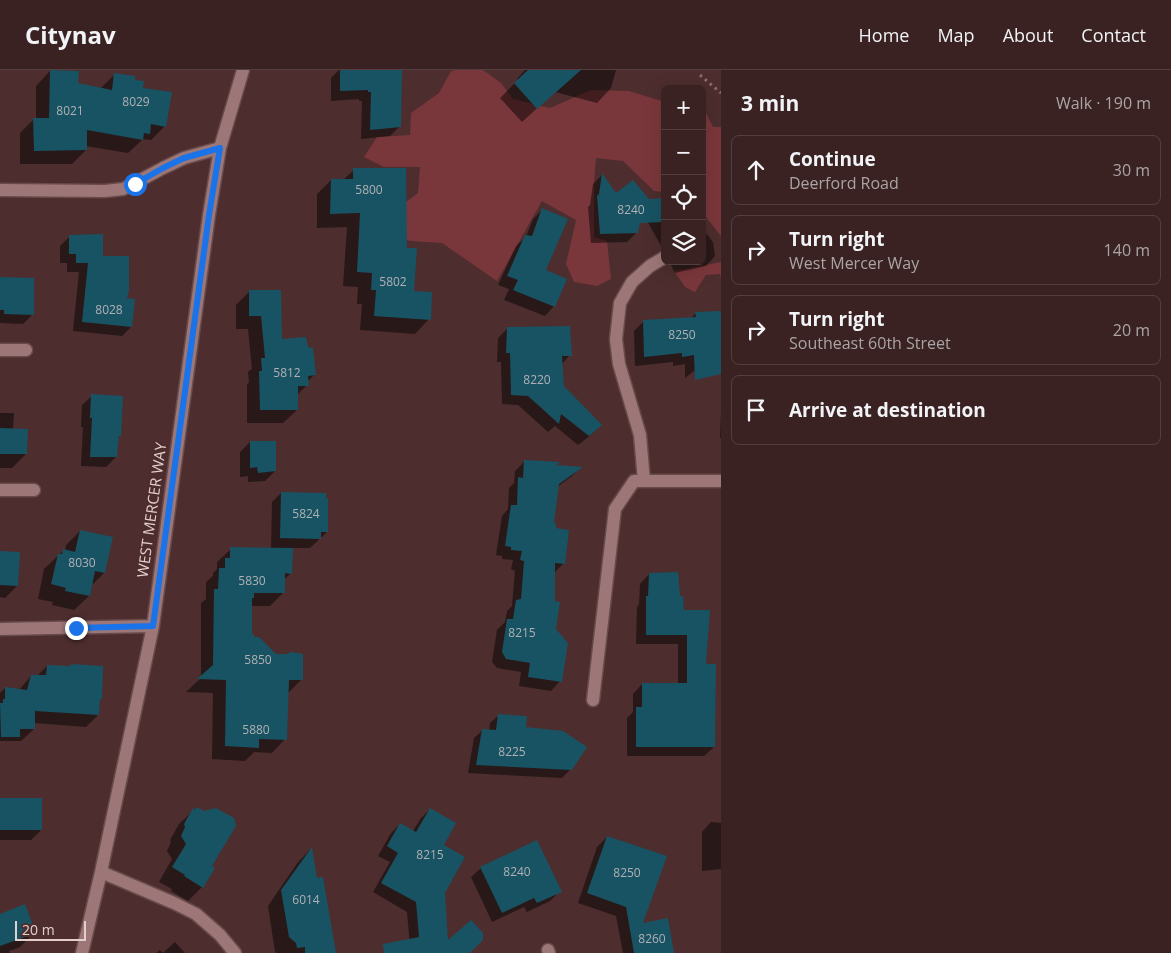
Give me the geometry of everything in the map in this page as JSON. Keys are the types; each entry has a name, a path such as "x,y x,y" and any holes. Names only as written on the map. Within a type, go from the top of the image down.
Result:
{"street":[{"name":"WEST MERCER WAY","path":"82,953 153,626 209,215 220,148 243,70"},
{"path":"0,190 105,191 123,189 184,158 220,148"},
{"path":"593,700 614,509 639,481 640,434 619,364 616,339 620,303 632,282 650,266 661,259"},
{"path":"0,350 26,350"},
{"path":"639,481 721,481"},
{"path":"0,490 34,490"},
{"path":"0,629 153,626"},
{"path":"101,872 196,914 220,935 235,953"}],"path":[{"path":"700,75 721,93"}],"shaded area":[{"path":"483,70 501,83 513,99 550,108 591,90 629,91 661,101 661,192 654,191 623,161 596,158 594,237 607,241 611,279 597,286 574,282 566,264 576,220 542,201 497,281 442,243 410,241 386,230 381,221 418,193 420,167 384,167 364,157 377,137 410,135 411,113 439,93 451,71"},
{"path":"706,113 713,127 721,127 721,236 706,217"},
{"path":"721,262 721,279 720,274 706,275 695,292 685,287 674,271 706,265"}],"building":[{"path":"50,70 79,71 78,83 112,90 114,73 135,76 135,80 144,81 143,88 172,92 166,127 151,124 150,134 144,133 143,140 87,130 87,150 34,151 33,118 49,118"},
{"path":"340,70 402,70 401,127 370,130 371,92 368,92 368,90 340,91"},
{"path":"528,70 581,70 537,109 514,83"},
{"path":"353,168 406,168 407,248 417,248 414,291 432,292 431,320 374,316 376,290 371,290 372,273 357,272 360,213 330,214 331,179 353,179"},
{"path":"602,173 616,193 633,180 649,199 661,198 661,222 640,223 638,233 600,234 597,196 599,194"},
{"path":"542,208 568,219 546,270 567,279 555,307 513,290 518,280 507,276 525,235 532,236"},
{"path":"103,234 103,256 129,256 129,290 127,298 135,299 132,327 82,322 88,263 76,263 76,254 69,254 69,235"},
{"path":"0,277 34,278 34,315 4,314 4,310 0,310"},
{"path":"249,290 281,290 282,339 306,337 308,347 313,348 316,375 308,376 309,386 298,386 298,410 260,410 259,371 262,371 261,358 265,358 261,316 249,316"},
{"path":"721,311 721,374 695,380 694,355 682,357 682,353 644,357 643,320 696,317 695,312"},
{"path":"570,326 572,356 562,356 564,386 602,425 589,436 561,414 559,424 528,396 511,395 510,353 506,353 507,327"},
{"path":"91,394 123,396 121,436 119,436 117,457 90,457"},
{"path":"0,428 28,429 27,454 0,454"},
{"path":"250,441 276,441 276,471 258,473 257,467 250,468"},
{"path":"524,460 560,462 556,465 583,467 559,484 554,523 556,523 556,528 569,530 565,564 555,563 555,601 560,602 556,629 568,643 562,682 528,677 530,663 506,659 502,652 507,619 513,619 516,600 521,599 524,561 520,560 522,551 511,550 511,547 505,546 511,505 517,505 518,477 523,478"},
{"path":"281,492 326,493 326,498 328,498 328,532 321,532 321,539 280,538"},
{"path":"80,530 113,537 105,573 95,571 90,596 65,591 66,588 51,584 58,554 62,554 63,549 75,552"},
{"path":"230,547 293,548 292,574 285,573 285,593 254,593 254,598 252,598 252,634 254,634 254,637 259,637 276,654 291,652 303,654 303,680 289,680 287,740 259,739 259,748 225,746 226,680 197,679 213,665 214,589 218,589 219,568 225,568 225,558 230,558"},
{"path":"0,551 20,552 18,586 0,585"},
{"path":"678,572 680,596 683,596 684,610 710,610 706,664 716,664 715,747 636,747 636,707 642,707 642,683 687,683 687,635 646,635 646,596 648,596 649,573"},
{"path":"71,664 103,666 102,699 100,699 99,715 35,711 35,729 20,729 20,737 1,737 0,703 3,703 3,699 5,699 5,687 27,690 31,675 46,675 47,665 71,666"},
{"path":"498,714 527,716 526,727 563,731 587,747 572,770 476,765 482,729 496,730"},
{"path":"0,798 42,798 42,830 0,830"},
{"path":"197,807 204,811 216,808 234,818 236,826 212,866 215,868 203,888 172,867 186,844 181,836 185,827 184,824 193,808 195,810"},
{"path":"430,808 456,823 444,845 465,857 445,893 448,940 471,920 483,933 483,940 470,953 384,953 383,944 419,937 416,902 381,883 398,853 387,846 400,823 416,832"},
{"path":"607,836 667,856 643,923 668,918 674,953 634,953 626,907 587,893"},
{"path":"537,840 562,892 537,903 534,898 502,913 480,867"},
{"path":"312,847 317,878 323,877 336,953 305,953 305,947 297,948 296,943 289,937 281,890"},
{"path":"25,904 36,933 0,946 0,914"}],"route":[{"path":"76,628 153,626 209,215 220,148 184,158 135,184"}]}
